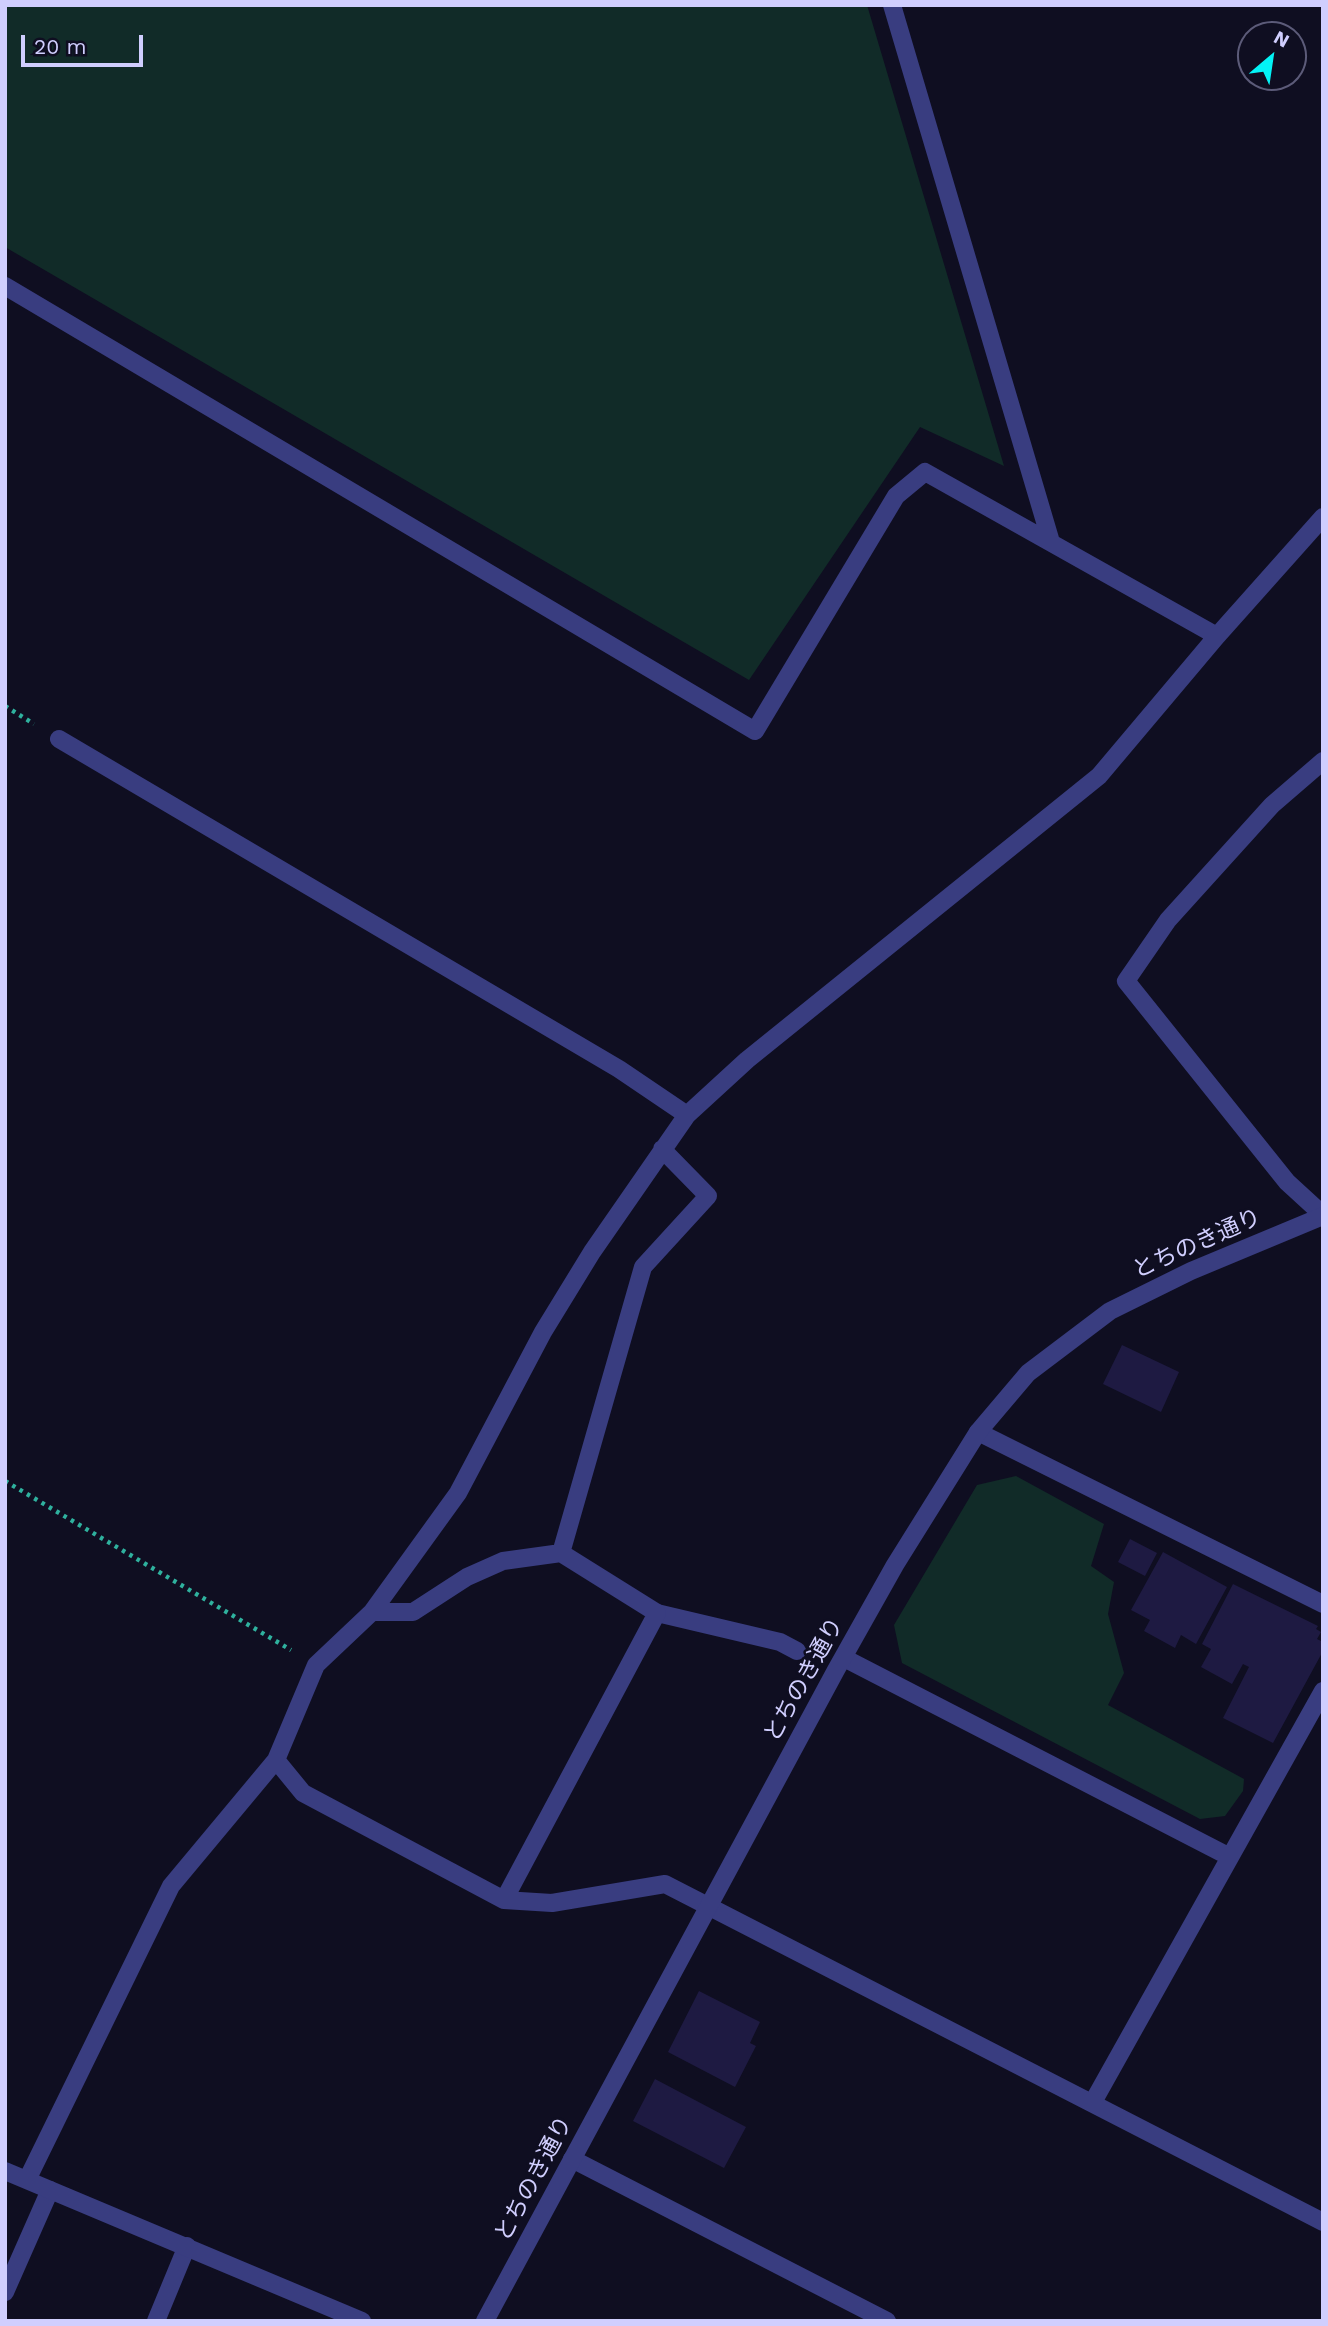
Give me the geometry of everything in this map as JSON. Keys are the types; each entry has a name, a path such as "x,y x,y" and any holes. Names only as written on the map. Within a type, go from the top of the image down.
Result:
{"street":[{"path":"892,5 1051,542"},
{"path":"5,286 755,731 896,496 925,472 1217,636"},
{"path":"27,2180 172,1886 276,1760 316,1665 372,1612 458,1493 542,1332 687,1115 747,1060 1099,776 1217,636 1323,517"},
{"path":"59,739 619,1069 687,1115"},
{"path":"1323,761 1272,805 1168,920 1126,981 1287,1182 1323,1215"},
{"path":"561,1553 643,1267 708,1196 662,1149"},
{"name":"とちのき通り","path":"485,2321 895,1565 978,1432 1028,1373 1110,1311 1191,1271 1323,1215"},
{"path":"978,1432 1323,1604"},
{"path":"372,1612 413,1612 467,1577 503,1562 561,1553 657,1613 780,1642 797,1651"},
{"path":"504,1900 657,1613"},
{"path":"844,1658 1228,1856"},
{"path":"1093,2102 1228,1856 1323,1691"},
{"path":"276,1760 303,1793 504,1900 552,1903 665,1884 1323,2222"},
{"path":"572,2159 887,2321"},
{"path":"5,2171 362,2321"},
{"path":"5,2292 50,2190"},
{"path":"156,2321 187,2246"}],"path":[{"path":"5,1481 316,1665"}],"green space":[{"path":"5,5 867,5 1004,466 920,427 749,680 5,247"},
{"path":"1016,1476 1104,1524 1091,1566 1114,1582 1108,1614 1124,1673 1108,1705 1244,1779 1243,1791 1225,1816 1200,1819 902,1663 894,1625 977,1485"}],"building":[{"path":"1122,1345 1179,1372 1161,1412 1103,1384"},
{"path":"1130,1539 1157,1553 1145,1576 1118,1562"},
{"path":"1163,1552 1227,1587 1196,1644 1181,1635 1175,1648 1144,1631 1150,1620 1131,1610"},
{"path":"1233,1584 1318,1626 1316,1629 1321,1632 1317,1639 1323,1642 1323,1651 1273,1743 1223,1718 1249,1667 1243,1664 1232,1684 1201,1667 1211,1649 1202,1644"},
{"path":"699,1991 760,2022 750,2043 756,2046 735,2087 668,2052"},
{"path":"655,2079 746,2127 724,2168 633,2121"}]}
